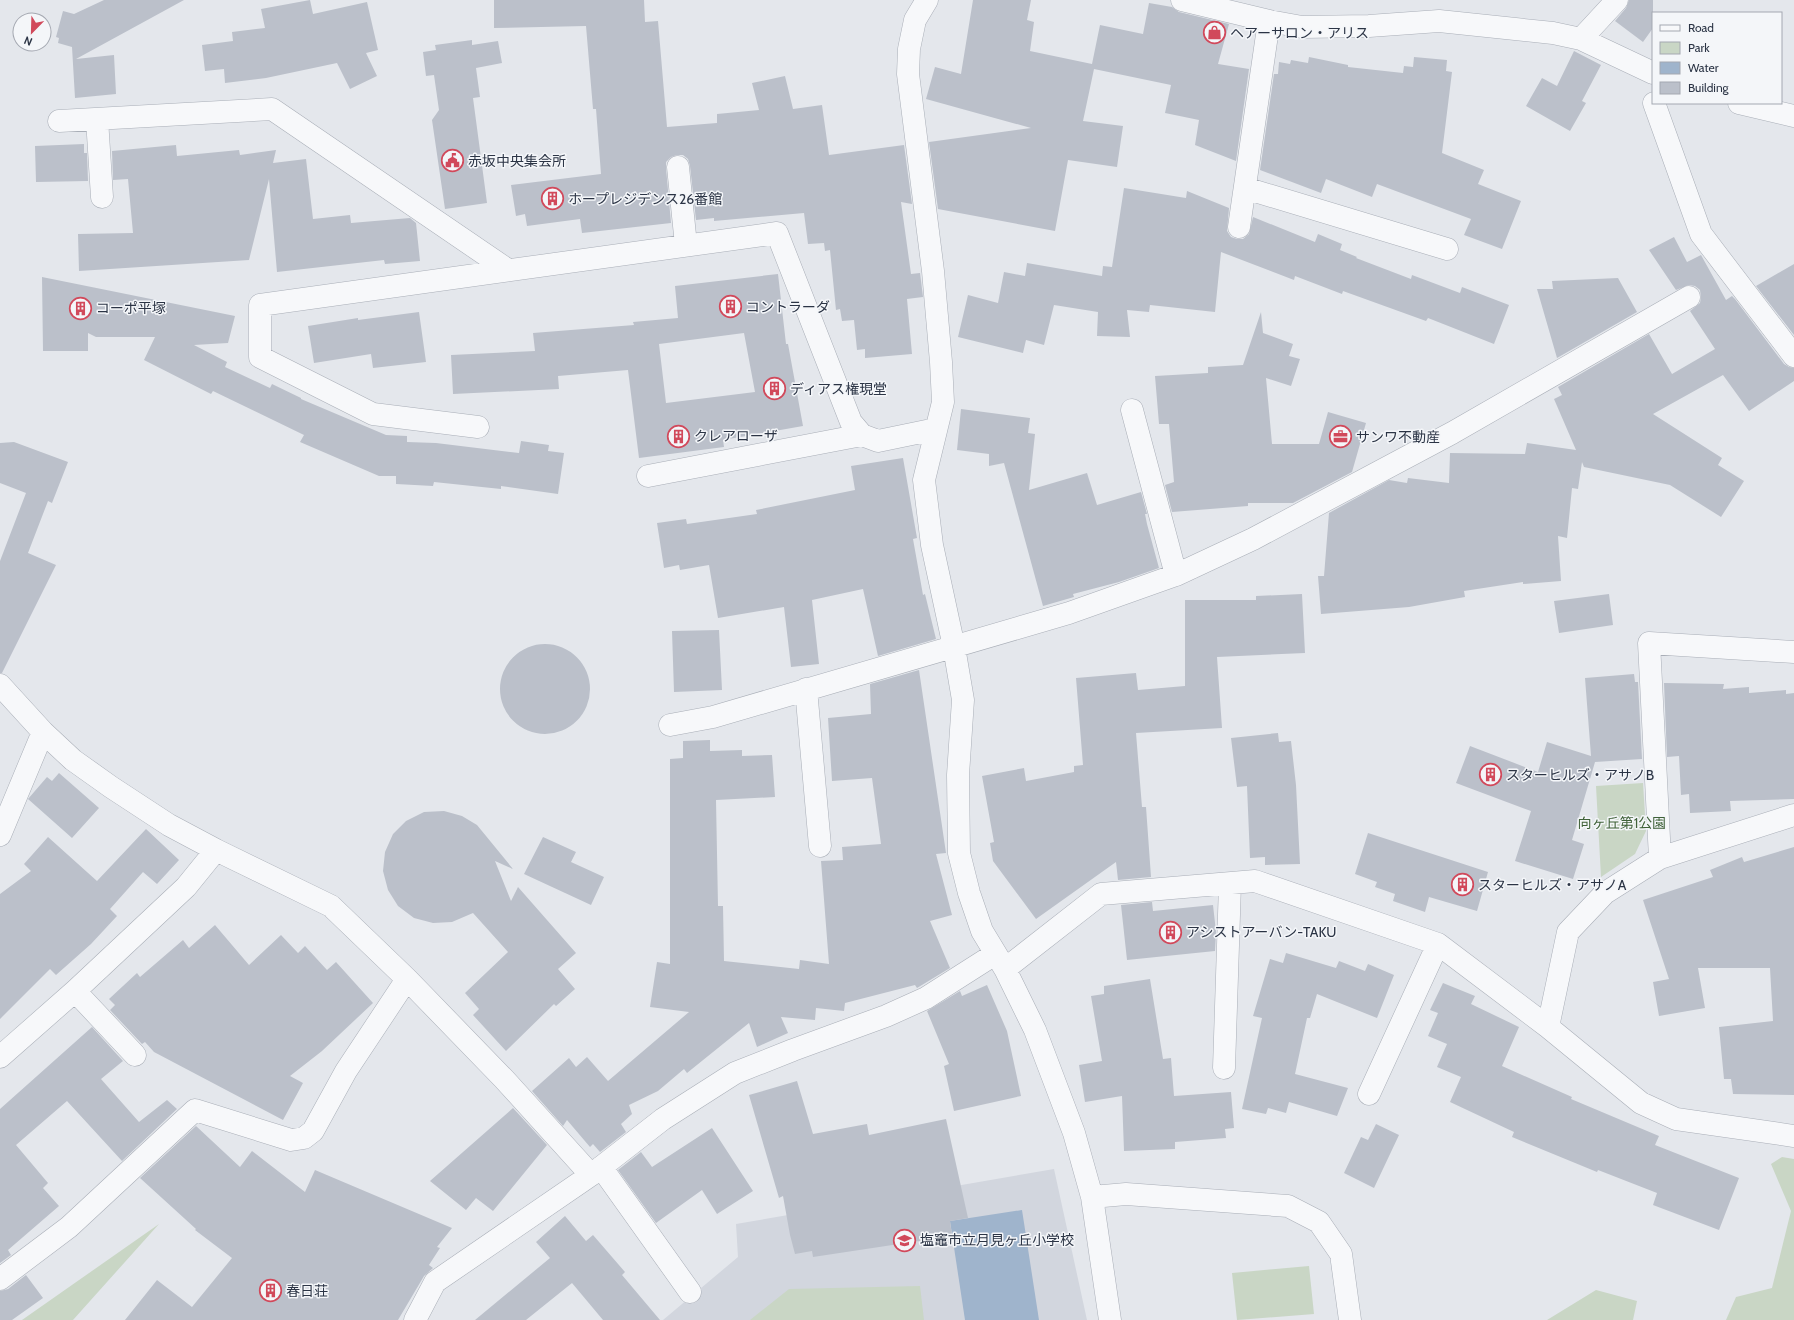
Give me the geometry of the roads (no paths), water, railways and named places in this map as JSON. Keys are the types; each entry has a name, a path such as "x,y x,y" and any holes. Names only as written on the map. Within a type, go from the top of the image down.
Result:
{"street":[{"path":"927,0 915,20 909,49 908,74 933,271 941,362 943,402 924,480 932,545 954,647 963,700 958,775 959,853 969,893 982,931 1000,962 1035,1030 1074,1133 1092,1197 1110,1320"},
{"path":"1182,0 1207,3 1269,21 1302,27 1369,26 1439,21 1553,33 1581,39 1652,72"},
{"path":"1581,39 1617,0"},
{"path":"1239,227 1269,21"},
{"path":"1652,82 1649,90 1652,99"},
{"path":"1654,104 1701,234 1794,356"},
{"path":"1743,104 1794,116"},
{"path":"59,121 272,109 508,270"},
{"path":"97,119 102,197"},
{"path":"678,167 686,245"},
{"path":"1245,188 1447,249"},
{"path":"478,427 373,414 260,357 260,304 777,232 851,422 862,435 878,441 936,430"},
{"path":"670,725 713,717 1069,613 1176,575 1253,539 1445,436 1689,297"},
{"path":"1132,410 1176,575"},
{"path":"648,476 862,435"},
{"path":"1660,858 1649,643 1794,652"},
{"path":"0,685 43,732 72,760 112,787 169,824 216,850 331,906 407,979 596,1171 690,1292"},
{"path":"806,689 820,846"},
{"path":"0,836 43,732"},
{"path":"1548,1027 1568,932 1605,894 1660,858 1794,815"},
{"path":"0,1057 75,991 186,887 216,850"},
{"path":"415,1320 435,1282 596,1171 663,1119 735,1072 886,1016 1000,962 1100,894 1255,881 1438,944 1548,1027 1641,1103 1676,1119 1794,1136"},
{"path":"1224,1068 1230,884"},
{"path":"1369,1094 1438,944"},
{"path":"0,1279 69,1227 195,1110 291,1140 304,1138 313,1131 346,1071 407,979"},
{"path":"75,991 135,1055"},
{"path":"1092,1197 1126,1194 1288,1206 1319,1222 1341,1254 1350,1320"}],"water":[{"path":"1022,1210 1039,1320 965,1320 950,1221"}],"place":[{"name":"ヘアーサロン・アリス","path":"1215,33"},
{"name":"赤坂中央集会所","path":"453,161"},
{"name":"ホープレジデンス26番館","path":"552,199"},
{"name":"コントラーダ","path":"730,307"},
{"name":"コーポ平塚","path":"80,308"},
{"name":"ディアス権現堂","path":"775,389"},
{"name":"クレアローザ","path":"679,436"},
{"name":"サンワ不動産","path":"1340,437"},
{"name":"スターヒルズ・アサノB","path":"1490,775"},
{"name":"スターヒルズ・アサノA","path":"1462,885"},
{"name":"アシストアーバン-TAKU","path":"1170,932"},
{"name":"塩竈市立月見ヶ丘小学校","path":"904,1240"},
{"name":"春日荘","path":"270,1291"}],"park label":[{"name":"向ヶ丘第1公園","path":"1622,823"}]}
